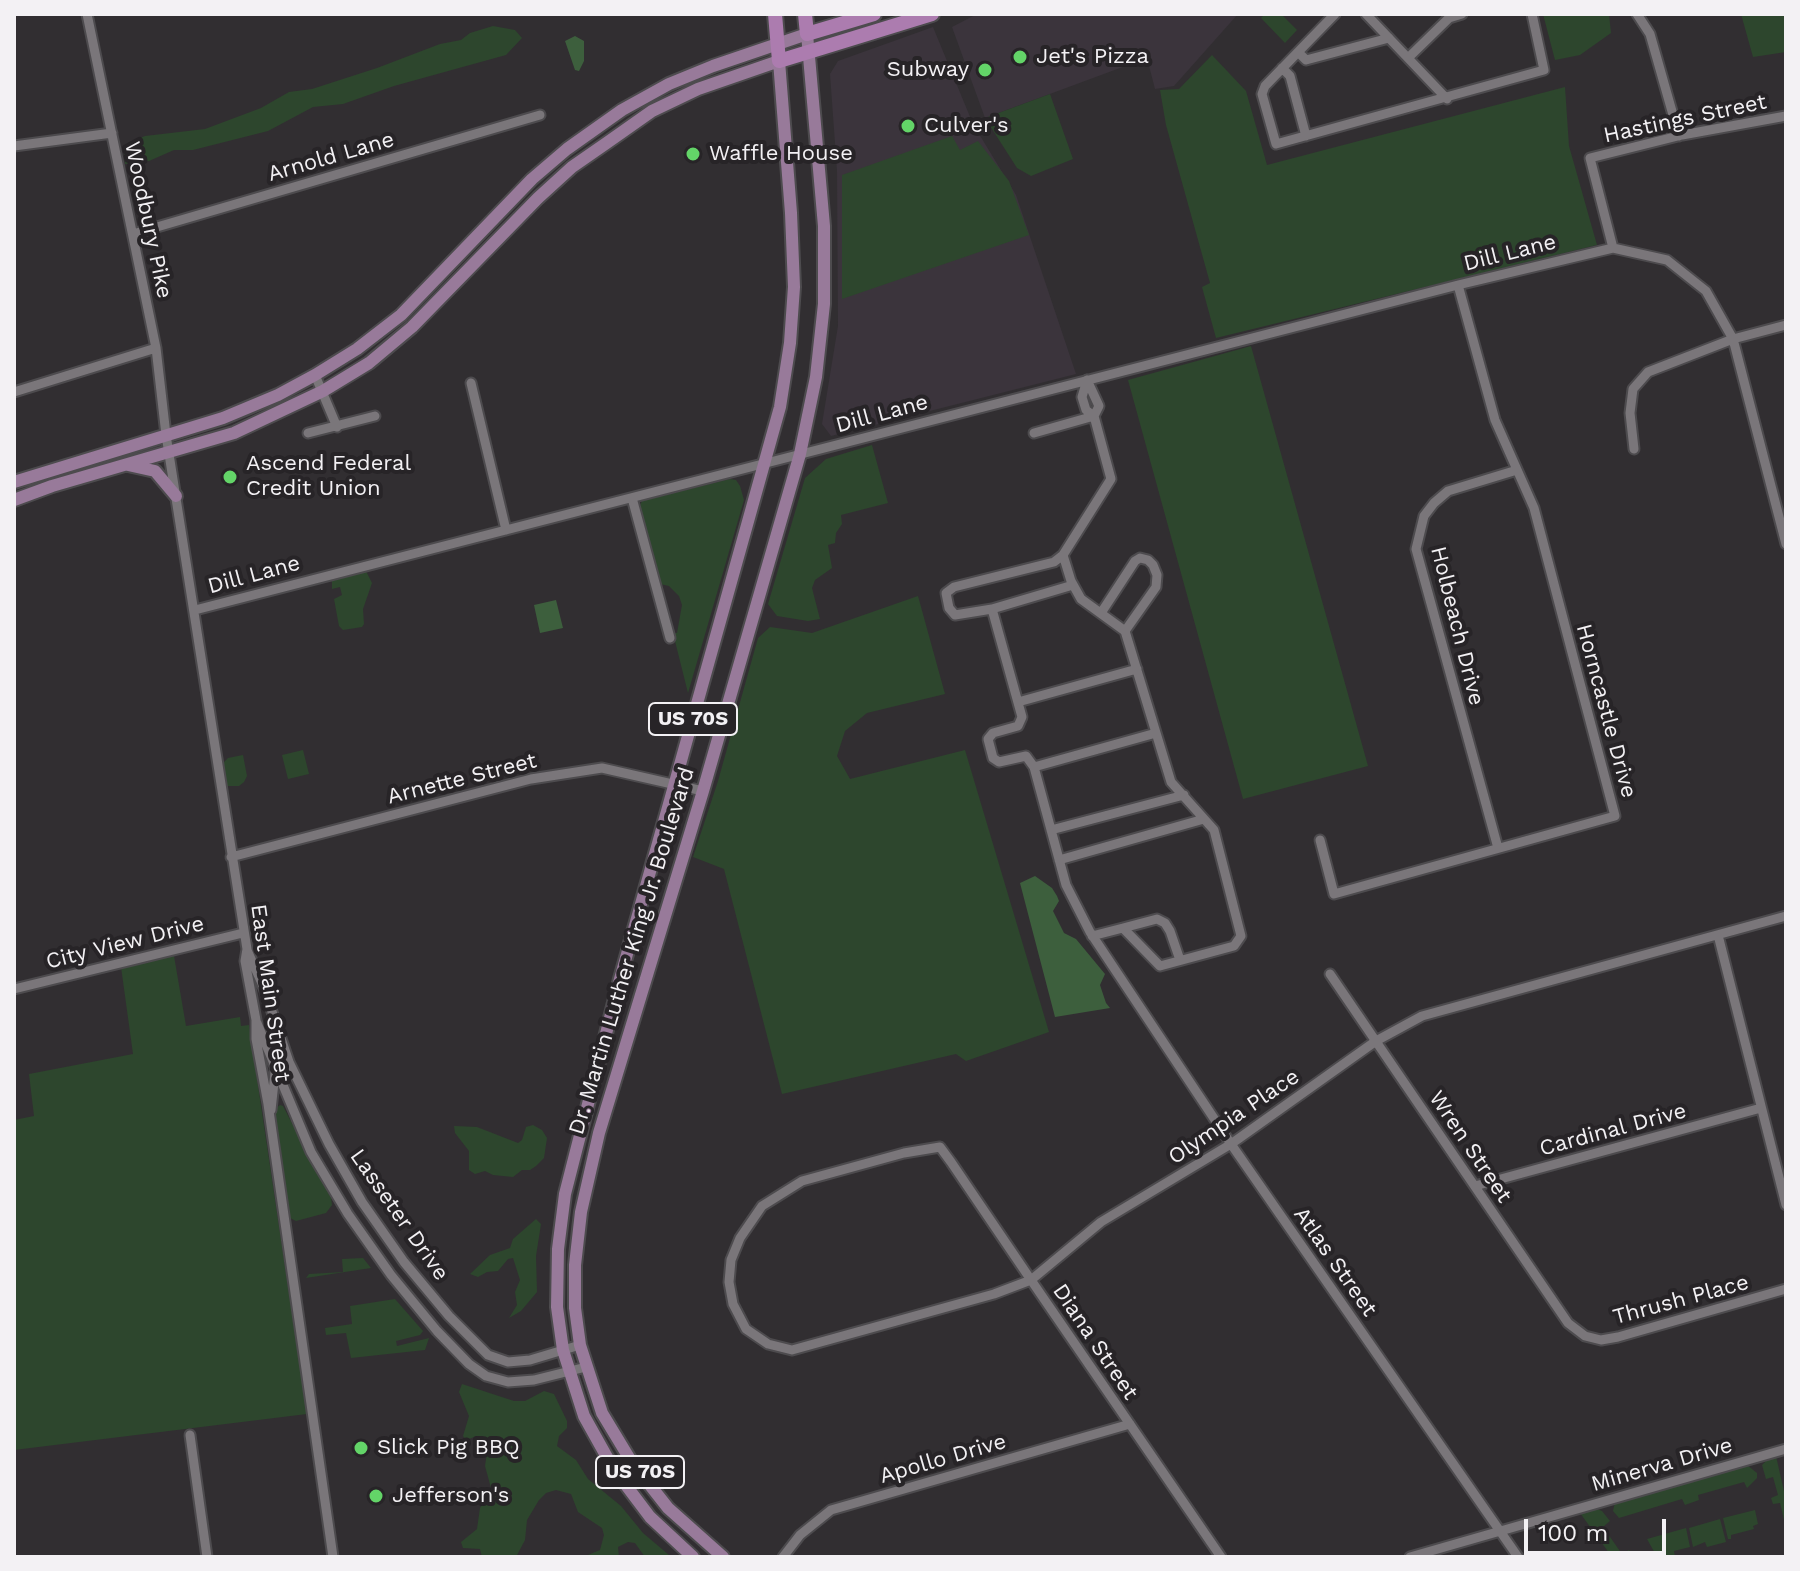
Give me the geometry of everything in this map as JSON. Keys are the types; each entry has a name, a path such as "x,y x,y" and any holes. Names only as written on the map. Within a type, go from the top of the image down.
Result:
{"highway":[{"name":"US 70S","path":"775,14 778,42"},
{"name":"US 70S","path":"805,14 807,34"},
{"path":"807,34 874,14"},
{"path":"779,61 932,14"},
{"name":"Dr. Martin Luther King Jr. Boulevard","path":"778,42 779,61"}],"main road":[{"path":"14,482 223,418 278,395 315,375 357,349 401,315 532,179 567,149 622,110 669,84 807,34"},
{"name":"Dr. Martin Luther King Jr. Boulevard","path":"723,1557 668,1508 631,1461 602,1413 580,1345 575,1308 575,1265 581,1212 599,1133 703,791 800,454 816,377 824,304 824,226 807,34"},
{"path":"14,500 234,433 323,391 369,363 412,327 572,167 652,111 779,61"},
{"name":"Dr. Martin Luther King Jr. Boulevard","path":"693,1557 650,1517 613,1468 584,1416 563,1350 557,1307 558,1249 565,1194 620,979 780,407 790,343 794,287 779,61"},
{"path":"125,465 155,471 176,496"}],"street":[{"name":"Woodbury Pike","path":"87,14 156,348 166,435"},
{"path":"1335,14 1265,86 1262,94 1276,144 1544,70 1532,14"},
{"path":"1366,14 1447,99"},
{"path":"1408,58 1449,18 1462,14"},
{"path":"1637,14 1650,34 1679,136"},
{"path":"1298,52 1306,60 1389,38"},
{"path":"1282,68 1290,76 1306,136"},
{"name":"Arnold Lane","path":"133,234 540,115"},
{"name":"Hastings Street","path":"1613,248 1590,158 1679,136 1786,116"},
{"path":"14,146 112,133"},
{"path":"1613,248 1667,260 1706,291 1733,339 1783,517 1786,544"},
{"name":"Dill Lane","path":"195,610 1458,285 1613,248"},
{"name":"Horncastle Drive","path":"1320,840 1334,894 1615,816 1534,508 1495,420 1458,285"},
{"path":"1634,449 1630,413 1633,389 1648,372 1733,339 1786,325"},
{"path":"14,392 156,348"},
{"path":"315,375 337,427"},
{"path":"1073,585 992,609 955,615 949,608 946,593 954,587 1054,562 1063,555 1111,479 1094,416 1086,410 1082,397 1087,380"},
{"path":"471,383 506,530"},
{"path":"308,433 375,416"},
{"path":"1034,433 1094,416"},
{"name":"East Main Street","path":"166,435 247,949 245,961 256,1020 256,1039 333,1557"},
{"name":"Holbeach Drive","path":"1498,848 1416,549 1424,516 1448,491 1517,470"},
{"path":"632,498 670,638"},
{"path":"1063,555 1081,599 1125,631 1171,782 1214,830 1241,936 1234,946 1160,966 1123,928"},
{"path":"1101,613 1135,561 1140,558 1148,560 1157,575 1156,587 1125,631"},
{"path":"992,609 1022,717 1018,726 993,733 988,739 993,758 999,762 1026,756 1034,767 1156,733"},
{"path":"1018,702 1137,669"},
{"name":"Atlas Street","path":"1034,767 1059,860 1073,900 1092,936 1231,1144 1518,1557"},
{"name":"Arnette Street","path":"231,857 535,778 602,768 703,791"},
{"path":"1051,830 1184,795"},
{"path":"1059,860 1204,819"},
{"name":"Olympia Place","path":"733,1304 746,1329 768,1344 792,1350 994,1294 1031,1280 1101,1222 1231,1144 1376,1041 1422,1016 1786,916"},
{"path":"1092,936 1157,919 1165,923 1170,931 1180,960"},
{"name":"City View Drive","path":"14,989 243,933"},
{"path":"1718,935 1786,1205"},
{"name":"Lasseter Drive","path":"247,949 289,1062 329,1144 362,1202 404,1262 466,1335 488,1355 508,1362 530,1360 580,1345"},
{"name":"Wren Street","path":"1330,974 1568,1323 1585,1336"},
{"name":"Lasseter Drive","path":"256,1020 311,1152 348,1214 391,1275 435,1329 469,1364 486,1376 508,1382 534,1380 586,1367"},
{"path":"269,1116 276,1070 289,1062"},
{"name":"Cardinal Drive","path":"1475,1186 1761,1108"},
{"name":"Diana Street","path":"733,1304 729,1282 731,1260 740,1238 762,1206 802,1181 904,1153 940,1147 1221,1557"},
{"name":"Thrush Place","path":"1585,1336 1601,1340 1618,1337 1786,1289"},
{"name":"Apollo Drive","path":"783,1557 800,1535 831,1510 1130,1424"},
{"path":"190,1435 206,1557"},
{"name":"Minerva Drive","path":"1410,1557 1786,1449"}],"shaded area":[{"path":"977,14 1238,14 1174,86 1155,89 1147,58 985,118 952,27"},
{"path":"1265,14 1281,14 1297,30 1285,43 1261,18"},
{"path":"1543,14 1609,14 1611,33 1580,55 1555,60"},
{"path":"1741,14 1786,14 1786,52 1753,57"},
{"path":"493,26 515,30 522,38 506,55 394,86 343,104 313,107 268,131 193,150 174,150 149,161 125,164 124,151 128,143 145,136 205,129 261,108 289,92 312,89 377,68"},
{"path":"933,27 973,124 1016,195 1076,374 831,436 822,424 838,326 837,171 830,74 838,61"},
{"path":"575,36 584,41 584,61 579,71 575,70 565,41"},
{"path":"1212,55 1246,91 1267,165 1565,87 1569,146 1597,245 1216,338 1202,287 1210,283 1166,125 1160,90 1179,89"},
{"path":"1050,94 1073,159 1031,176 1017,168 985,118"},
{"path":"952,136 960,150 978,141 1009,181 1029,235 842,299 842,175"},
{"path":"1251,346 1368,766 1243,799 1128,380"},
{"path":"872,445 888,503 841,515 842,524 836,533 835,543 828,545 832,568 815,580 812,588 820,619 808,621 777,616 768,604 805,478 826,459"},
{"path":"736,480 740,486 744,500 688,693 673,633 677,633 682,605 679,596 669,586 660,584 640,505 642,501"},
{"path":"366,571 372,583 363,609 364,624 343,630 339,626 334,599 342,595 340,587 332,589 332,581"},
{"path":"918,596 945,694 867,713 845,731 837,756 850,779 965,750 1049,1032 966,1061 956,1054 782,1094 724,869 693,857 758,638 770,627 812,633"},
{"path":"556,600 563,628 540,633 534,605"},
{"path":"303,750 309,774 288,779 282,755"},
{"path":"243,755 247,776 244,782 239,786 227,786 223,763 228,758"},
{"path":"1035,876 1052,888 1057,896 1059,901 1053,911 1064,933 1076,939 1105,974 1100,985 1110,1008 1055,1017 1020,883"},
{"path":"174,956 186,1026 240,1017 241,1026 249,1025 307,1414 14,1450 14,1120 34,1116 29,1074 133,1054 121,967"},
{"path":"280,1105 331,1198 332,1205 326,1213 296,1221 290,1218 276,1121 276,1108"},
{"path":"533,1125 542,1130 547,1138 544,1158 530,1170 522,1170 513,1177 485,1171 475,1174 469,1170 469,1151 455,1133 454,1126 477,1127 518,1143 526,1127"},
{"path":"536,1219 541,1224 536,1256 537,1292 521,1311 509,1318 517,1305 515,1292 520,1280 513,1258 508,1259 498,1271 478,1277 470,1274 490,1255 510,1248 513,1239"},
{"path":"363,1258 371,1268 306,1278 309,1274 343,1272 342,1259"},
{"path":"395,1299 423,1331 420,1335 396,1341 397,1346 429,1338 425,1350 351,1358 346,1333 326,1335 325,1328 352,1324 350,1306"},
{"path":"462,1384 514,1401 525,1401 544,1391 554,1394 567,1421 567,1428 559,1436 557,1446 576,1460 588,1479 621,1506 668,1557 645,1557 635,1543 628,1542 618,1547 619,1557 583,1557 600,1550 604,1535 602,1528 578,1512 571,1494 556,1490 546,1493 539,1500 527,1520 525,1540 516,1557 482,1557 480,1549 463,1548 461,1542 477,1529 480,1508 491,1488 485,1466 488,1446 484,1438 477,1436 466,1440 463,1436 469,1416 459,1392"},
{"path":"1776,1456 1786,1500 1786,1528 1780,1503 1773,1504 1771,1498 1778,1495 1773,1477 1766,1479 1762,1465"},
{"path":"1747,1465 1757,1473 1757,1478 1747,1488 1744,1482 1698,1495 1699,1500 1685,1505 1682,1499 1619,1518 1613,1511 1615,1502"},
{"path":"1597,1509 1610,1521 1603,1527 1622,1554 1629,1550 1631,1554 1612,1557 1580,1513"},
{"path":"1755,1510 1758,1524 1753,1526 1754,1529 1731,1535 1728,1539 1723,1518"},
{"path":"1720,1519 1726,1542 1707,1547 1705,1542 1693,1547 1689,1528"},
{"path":"1686,1528 1690,1547 1674,1551 1675,1557 1657,1557 1647,1539"}],"place":[{"name":"Jet's Pizza","path":"1020,57"},
{"name":"Subway","path":"985,70"},
{"name":"Culver's","path":"908,126"},
{"name":"Waffle House","path":"693,154"},
{"name":"Ascend Federal Credit Union","path":"230,477"},
{"name":"Slick Pig BBQ","path":"361,1448"},
{"name":"Jefferson's","path":"376,1496"}]}
